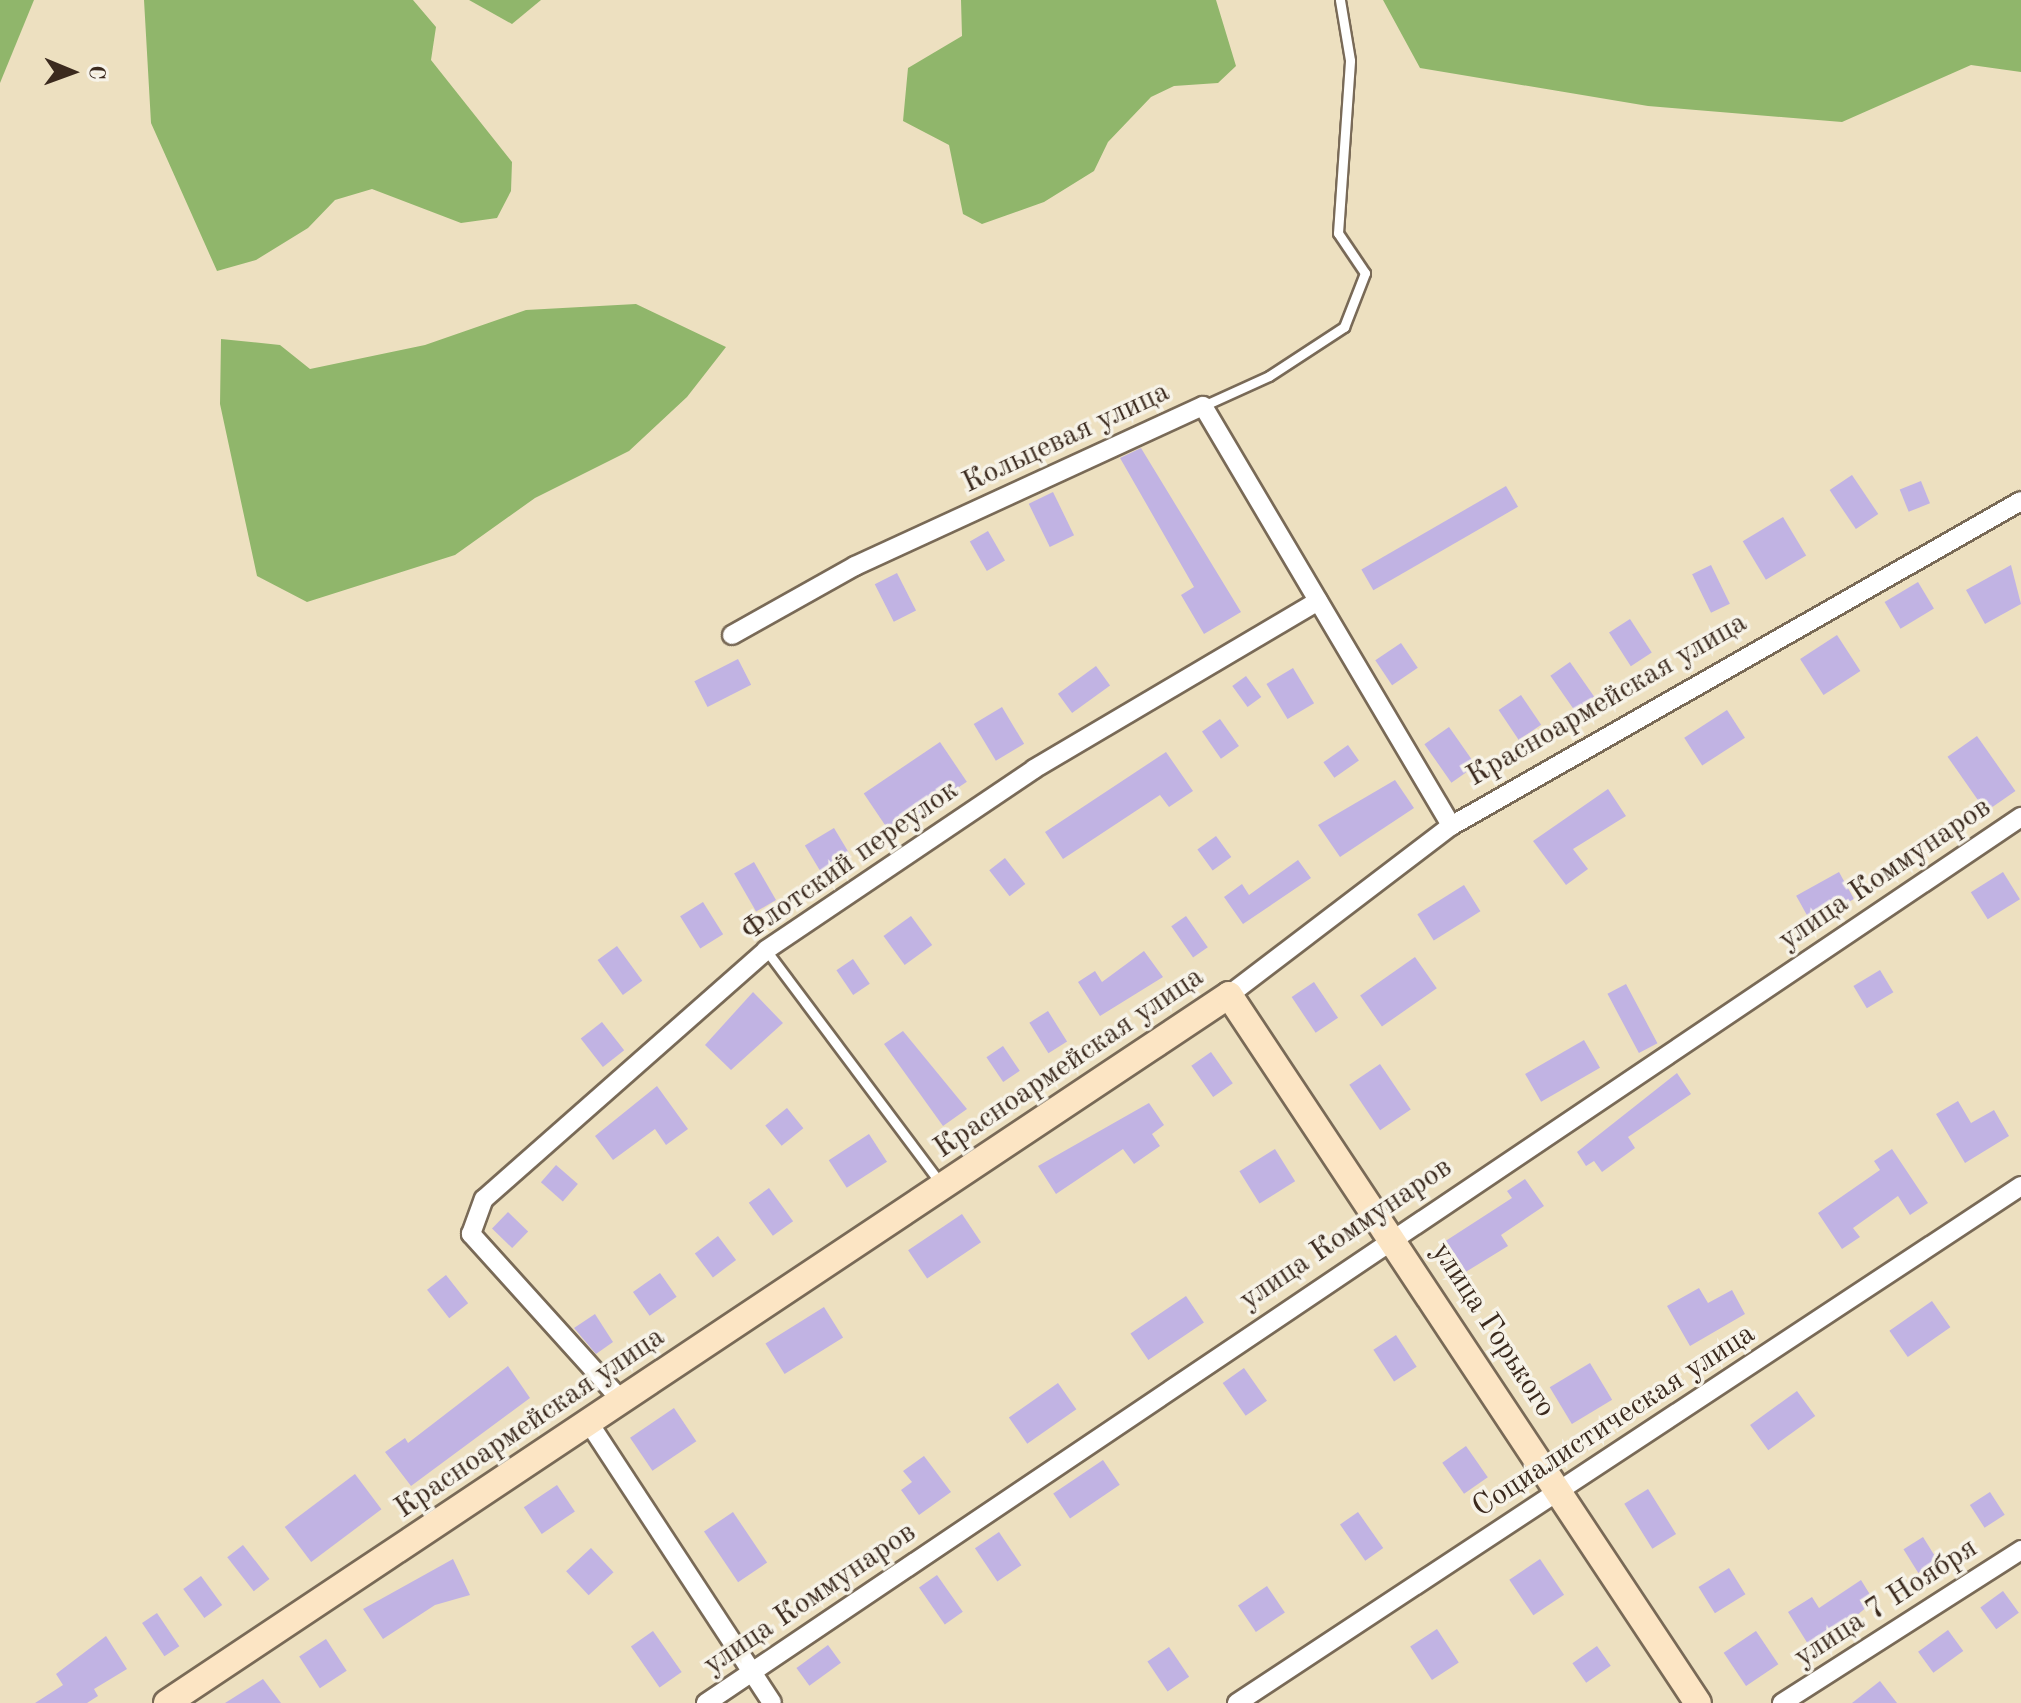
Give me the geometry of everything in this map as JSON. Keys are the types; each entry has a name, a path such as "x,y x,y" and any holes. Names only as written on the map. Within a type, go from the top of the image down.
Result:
{"street":[{"name":"Кольцевая улица","path":"732,635 855,566 1203,406 1451,826"},
{"name":"Красноармейская улица","path":"167,1703 1229,995 1451,826 2021,501"},
{"name":"Флотский переулок","path":"621,1400 471,1234 484,1199 766,950 1034,769 1318,601"},
{"name":"улица Коммунаров","path":"706,1703 1392,1235 2021,817"},
{"name":"улица Горького","path":"1229,995 1392,1235 1698,1703"},
{"name":"Социалистическая улица","path":"1237,1703 2021,1186"},
{"path":"589,1423 772,1703"},
{"name":"улица 7 Ноября","path":"1782,1703 2021,1550"}],"lane":[{"path":"1203,406 1269,376 1344,327 1365,273 1338,233 1350,72 1340,0"},
{"path":"766,950 942,1186"}],"green space":[{"path":"0,0 34,0 0,83"},
{"path":"144,0 413,0 436,27 431,60 512,162 511,191 497,218 461,223 372,189 335,200 308,228 256,260 217,271 151,123"},
{"path":"469,0 541,0 512,24"},
{"path":"961,0 1216,0 1236,66 1218,83 1174,86 1151,97 1108,142 1094,171 1044,202 982,224 963,214 949,145 903,121 908,68 962,36"},
{"path":"1383,0 2021,0 2021,72 1971,65 1842,122 1648,106 1420,68"},
{"path":"636,304 726,347 687,397 629,451 535,498 455,555 307,602 257,576 220,404 221,339 280,345 310,369 425,345 526,310"}],"building":[{"path":"1141,448 1241,612 1204,634 1181,595 1194,587 1120,458"},
{"path":"1852,475 1878,514 1856,529 1830,490"},
{"path":"1921,481 1930,503 1909,512 1900,490"},
{"path":"1506,486 1518,507 1373,590 1361,570"},
{"path":"1053,492 1074,535 1050,547 1029,504"},
{"path":"1783,517 1806,556 1766,580 1743,541"},
{"path":"988,531 1005,560 987,571 970,542"},
{"path":"1711,565 1730,604 1711,613 1692,574"},
{"path":"2011,565 2021,604 1985,624 1966,590"},
{"path":"897,573 916,610 894,622 875,584"},
{"path":"1918,582 1934,609 1901,629 1885,602"},
{"path":"1630,619 1652,653 1631,666 1609,633"},
{"path":"1837,635 1860,671 1824,695 1800,659"},
{"path":"1401,643 1418,668 1392,685 1375,660"},
{"path":"738,659 751,685 708,707 694,681"},
{"path":"1570,662 1594,696 1574,710 1550,676"},
{"path":"1096,666 1110,685 1072,713 1058,694"},
{"path":"1293,668 1314,703 1288,719 1266,684"},
{"path":"1246,676 1261,697 1248,707 1232,686"},
{"path":"1521,695 1541,725 1519,740 1499,710"},
{"path":"1002,707 1024,744 996,761 974,724"},
{"path":"1727,710 1745,738 1702,765 1684,738"},
{"path":"1220,719 1239,746 1221,759 1202,732"},
{"path":"1449,727 1476,766 1451,783 1424,744"},
{"path":"1977,736 2015,791 1986,812 1948,757"},
{"path":"940,742 967,782 891,833 864,793"},
{"path":"1348,745 1359,761 1334,778 1323,762"},
{"path":"1166,752 1193,791 1169,807 1160,795 1063,859 1045,832"},
{"path":"1395,780 1414,808 1340,857 1318,825"},
{"path":"1608,789 1626,816 1573,849 1588,869 1566,885 1533,841"},
{"path":"834,828 851,856 822,874 805,846"},
{"path":"1216,836 1231,857 1213,871 1197,850"},
{"path":"1005,858 1025,884 1010,896 989,870"},
{"path":"1298,860 1311,878 1243,924 1224,897 1242,884 1249,895"},
{"path":"754,862 776,900 756,912 734,874"},
{"path":"1839,872 1854,899 1811,923 1796,896"},
{"path":"2003,872 2020,899 1988,919 1971,892"},
{"path":"1464,885 1480,911 1434,940 1417,914"},
{"path":"703,902 723,934 700,949 680,916"},
{"path":"911,916 932,945 905,965 883,936"},
{"path":"1186,916 1208,947 1193,957 1171,926"},
{"path":"617,946 642,981 623,995 598,960"},
{"path":"1144,951 1163,977 1100,1016 1078,982 1095,971 1102,982"},
{"path":"1415,957 1437,988 1382,1027 1360,995"},
{"path":"853,959 870,984 853,995 836,970"},
{"path":"1880,970 1893,992 1867,1008 1853,986"},
{"path":"1314,982 1338,1018 1316,1033 1292,997"},
{"path":"1626,984 1657,1043 1639,1053 1607,994"},
{"path":"753,992 783,1023 731,1070 705,1045"},
{"path":"1048,1011 1067,1042 1048,1053 1029,1023"},
{"path":"602,1022 624,1050 603,1067 581,1039"},
{"path":"903,1031 967,1109 943,1126 884,1044"},
{"path":"1584,1040 1600,1068 1541,1102 1525,1074"},
{"path":"1003,1046 1020,1071 1003,1082 986,1057"},
{"path":"1211,1052 1233,1083 1213,1097 1191,1066"},
{"path":"1380,1064 1411,1110 1380,1130 1349,1085"},
{"path":"1677,1073 1691,1094 1628,1137 1635,1148 1602,1172 1594,1161 1586,1166 1577,1152"},
{"path":"657,1086 688,1129 666,1145 655,1129 613,1160 595,1136"},
{"path":"1958,1101 1971,1123 1994,1110 2009,1136 1965,1163 1936,1114"},
{"path":"1149,1103 1164,1125 1152,1134 1160,1146 1134,1164 1123,1149 1056,1194 1038,1166"},
{"path":"787,1108 803,1128 782,1146 765,1126"},
{"path":"869,1134 887,1162 847,1188 829,1160"},
{"path":"1275,1149 1295,1181 1260,1203 1239,1171"},
{"path":"1892,1149 1928,1203 1910,1215 1898,1196 1853,1228 1860,1237 1842,1249 1818,1213 1880,1170 1874,1161"},
{"path":"556,1165 578,1184 563,1201 541,1182"},
{"path":"1525,1179 1544,1206 1501,1235 1508,1246 1464,1273 1444,1242 1512,1198 1507,1191"},
{"path":"769,1188 793,1221 773,1236 749,1203"},
{"path":"508,1212 528,1231 512,1248 492,1229"},
{"path":"962,1214 981,1242 927,1279 908,1250"},
{"path":"718,1236 736,1260 713,1277 695,1253"},
{"path":"660,1273 677,1297 650,1316 633,1292"},
{"path":"446,1275 468,1303 449,1318 427,1290"},
{"path":"1699,1288 1708,1303 1732,1290 1745,1314 1690,1346 1667,1306"},
{"path":"1186,1296 1204,1323 1148,1360 1130,1333"},
{"path":"1932,1301 1950,1327 1908,1357 1889,1331"},
{"path":"824,1307 843,1338 785,1374 765,1344"},
{"path":"595,1314 613,1342 596,1354 574,1328"},
{"path":"1396,1335 1417,1367 1394,1382 1373,1350"},
{"path":"1590,1363 1612,1400 1572,1424 1550,1387"},
{"path":"508,1366 530,1398 411,1486 385,1452 405,1438 408,1443"},
{"path":"1244,1368 1267,1401 1246,1416 1223,1383"},
{"path":"1058,1383 1076,1409 1027,1444 1009,1417"},
{"path":"1797,1391 1815,1416 1768,1450 1750,1425"},
{"path":"674,1408 696,1441 652,1471 630,1438"},
{"path":"1466,1446 1488,1477 1464,1494 1442,1463"},
{"path":"924,1456 951,1492 919,1515 901,1490 912,1482 903,1471"},
{"path":"1103,1460 1120,1485 1070,1518 1053,1494"},
{"path":"355,1474 381,1509 311,1562 285,1527"},
{"path":"557,1485 575,1512 542,1534 524,1507"},
{"path":"1648,1489 1676,1534 1652,1549 1624,1504"},
{"path":"1990,1492 2005,1515 1985,1528 1970,1505"},
{"path":"733,1512 767,1563 738,1582 704,1532"},
{"path":"1358,1512 1383,1548 1365,1561 1340,1525"},
{"path":"999,1532 1021,1565 997,1581 975,1548"},
{"path":"1923,1537 1938,1561 1918,1573 1903,1549"},
{"path":"243,1545 269,1579 254,1591 227,1557"},
{"path":"591,1548 614,1572 589,1595 566,1571"},
{"path":"453,1559 470,1595 435,1605 383,1639 363,1609"},
{"path":"1540,1559 1564,1595 1533,1615 1509,1580"},
{"path":"1729,1568 1745,1594 1715,1613 1698,1587"},
{"path":"937,1575 963,1612 945,1624 919,1588"},
{"path":"201,1576 222,1605 204,1618 183,1589"},
{"path":"1861,1580 1874,1601 1813,1652 1788,1612 1812,1597 1819,1608"},
{"path":"1267,1586 1285,1613 1256,1632 1238,1606"},
{"path":"2003,1591 2019,1613 1996,1629 1980,1607"},
{"path":"157,1613 179,1646 164,1656 142,1623"},
{"path":"1437,1629 1459,1663 1432,1680 1410,1646"},
{"path":"1948,1630 1963,1651 1933,1673 1918,1652"},
{"path":"653,1631 682,1672 660,1687 631,1646"},
{"path":"1756,1631 1778,1664 1746,1686 1724,1653"},
{"path":"106,1636 127,1669 94,1689 98,1696 87,1703 35,1703 63,1685 56,1674"},
{"path":"326,1639 347,1671 320,1688 299,1656"},
{"path":"828,1645 841,1663 809,1686 796,1668"},
{"path":"1597,1646 1611,1666 1586,1683 1572,1663"},
{"path":"1169,1647 1189,1677 1168,1691 1147,1662"},
{"path":"263,1679 281,1703 225,1703"},
{"path":"1880,1681 1897,1703 1852,1703"}]}
